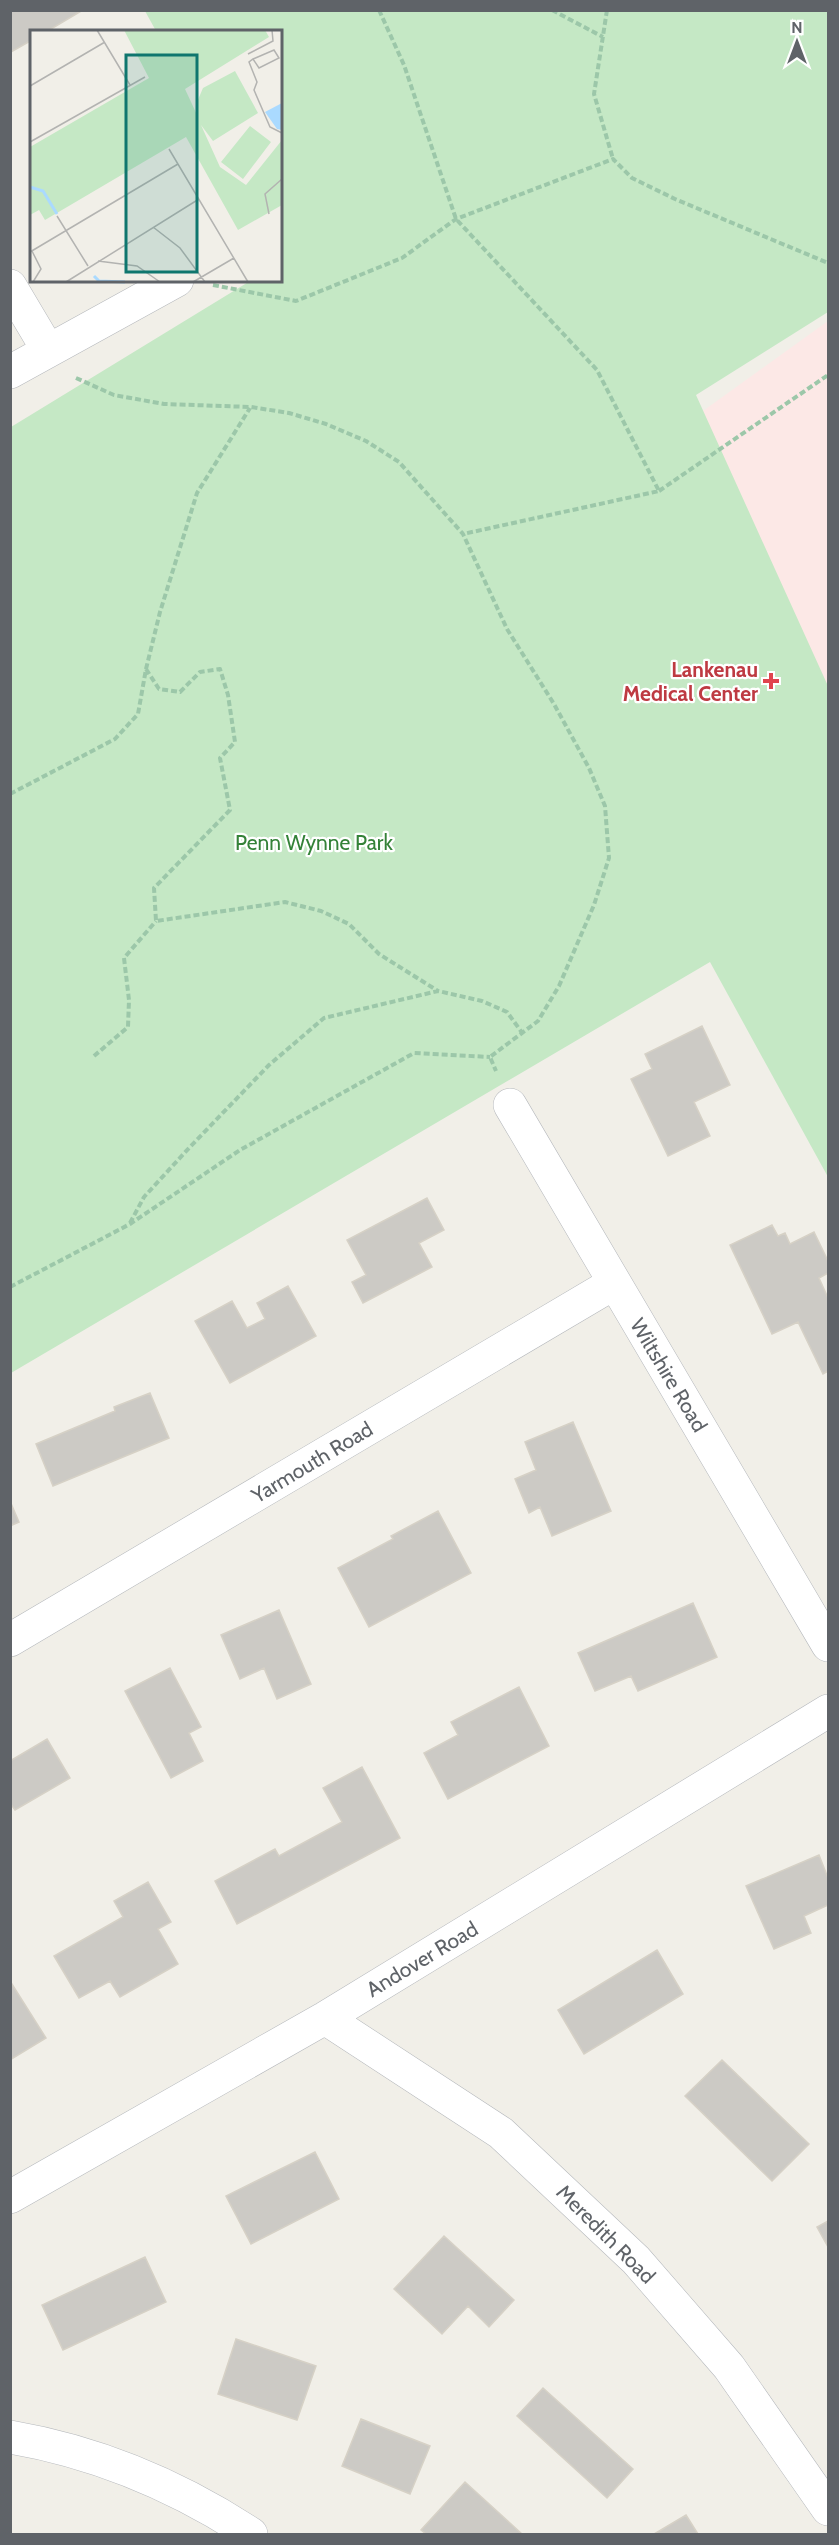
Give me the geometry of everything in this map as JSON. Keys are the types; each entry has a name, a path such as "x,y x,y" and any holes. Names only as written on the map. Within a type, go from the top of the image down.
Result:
{"street":[{"path":"10,372 173,282"},
{"path":"10,286 48,350"},
{"name":"Wiltshire Road","path":"510,1105 828,1645"},
{"name":"Yarmouth Road","path":"10,1640 614,1283"},
{"name":"Andover Road","path":"10,2197 325,2018 828,1711"},
{"name":"Meredith Road","path":"325,2018 501,2133 636,2260 729,2367 828,2509"},
{"path":"10,2437 38,2442 137,2472 216,2511 251,2535"}],"path":[{"path":"379,10 404,65 456,219 597,370 659,491"},
{"path":"552,10 603,37"},
{"path":"607,10 594,94 613,159 632,178 675,200 828,263"},
{"path":"209,285 296,301 402,258 456,219 613,159"},
{"path":"10,1287 130,1224 240,1150 414,1053 490,1057 523,1034 538,1021 559,986 594,905 609,858 604,806 589,768 555,704 507,629 464,534 399,462 366,441 290,412 250,407 164,404 114,395 81,382 48,350"},
{"path":"464,534 659,491 828,375"},
{"path":"10,794 116,739 138,714 146,669 197,493 250,407"},
{"path":"146,669 159,689 180,692 200,672 220,669 228,695 235,742 220,758 230,810 154,888 156,921"},
{"path":"94,1056 128,1027 129,1000 124,958 156,921 285,902 321,911 349,924 379,954 438,991 482,1001 507,1012 523,1034"},
{"path":"130,1224 144,1197 189,1148 269,1065 324,1018 438,991"},
{"path":"490,1057 510,1105"}],"shaded area":[{"name":"Lankenau Medical Center","path":"828,321 828,904 610,478"}],"green space":[{"name":"Penn Wynne Park","path":"145,11 828,11 828,312 696,395 828,686 828,1177 710,962 11,1373 11,427 248,282 282,282 282,30 155,30"}],"building":[{"path":"10,10 83,10 49,30 30,30 30,41 11,52"},
{"path":"702,1026 730,1085 694,1102 710,1136 668,1156 631,1079 652,1069 645,1054"},
{"path":"427,1198 444,1230 419,1243 432,1267 363,1303 352,1282 366,1275 347,1240"},
{"path":"772,1225 778,1236 785,1233 790,1244 814,1232 828,1261 828,1273 819,1278 828,1298 828,1371 823,1374 798,1322 772,1334 730,1245"},
{"path":"288,1286 316,1336 230,1383 195,1321 232,1301 247,1328 265,1319 257,1303"},
{"path":"150,1393 169,1438 53,1486 36,1444 115,1411 114,1407"},
{"path":"573,1422 611,1511 552,1536 540,1507 529,1513 515,1479 536,1470 525,1442"},
{"path":"10,1501 19,1522 10,1526"},
{"path":"438,1511 471,1573 369,1627 338,1568 393,1539 391,1536"},
{"path":"693,1603 717,1657 638,1691 631,1676 595,1691 578,1653"},
{"path":"279,1610 311,1684 277,1699 264,1668 240,1679 221,1635"},
{"path":"170,1668 201,1727 189,1733 203,1761 171,1778 125,1691"},
{"path":"519,1687 549,1746 448,1799 424,1753 458,1735 451,1722"},
{"path":"47,1739 70,1778 15,1810 10,1803 10,1761"},
{"path":"362,1767 400,1838 237,1924 215,1881 275,1849 279,1856 342,1822 323,1788"},
{"path":"819,1855 828,1878 828,1905 804,1916 811,1933 774,1949 746,1886"},
{"path":"148,1882 171,1922 158,1929 178,1964 120,1997 110,1981 79,1998 54,1956 123,1917 114,1901"},
{"path":"657,1950 683,1994 584,2054 558,2010"},
{"path":"10,1981 46,2038 10,2060"},
{"path":"722,2060 809,2144 772,2181 685,2096"},
{"path":"315,2152 339,2199 251,2244 226,2196"},
{"path":"828,2221 828,2247 817,2227"},
{"path":"444,2236 514,2300 489,2327 468,2306 442,2334 394,2289"},
{"path":"145,2257 166,2302 63,2350 42,2305"},
{"path":"236,2339 316,2366 297,2420 218,2394"},
{"path":"543,2388 633,2469 607,2498 517,2416"},
{"path":"361,2419 430,2446 410,2494 342,2466"},
{"path":"465,2482 522,2534 426,2534 421,2530"},
{"path":"686,2515 698,2534 654,2534"}],"place":[{"name":"Lankenau Medical Center","path":"771,681"}]}
